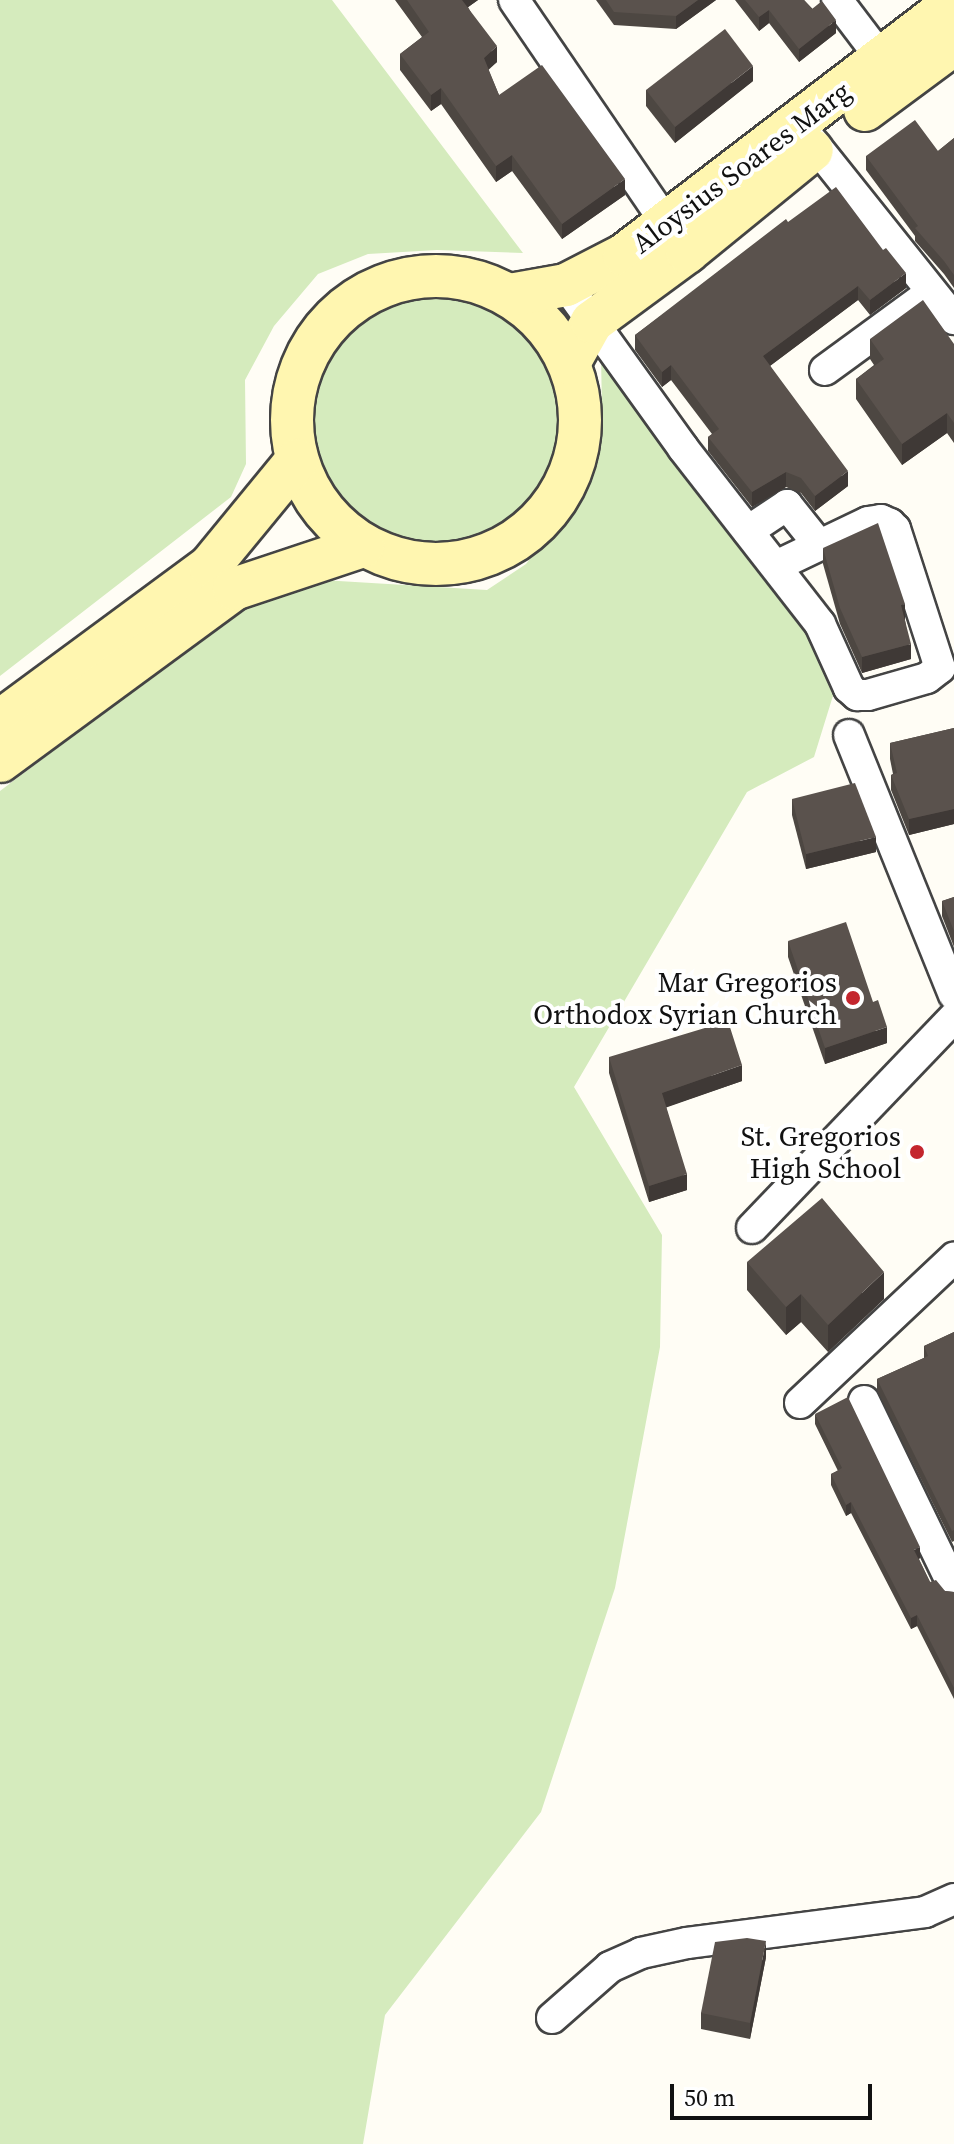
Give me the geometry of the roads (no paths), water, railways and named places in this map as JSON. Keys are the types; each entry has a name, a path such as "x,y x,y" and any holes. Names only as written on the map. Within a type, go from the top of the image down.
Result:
{"main road":[{"name":"Aloysius Soares Marg","path":"569,363 592,322 677,239 892,72 954,3"},
{"name":"Aloysius Soares Marg","path":"892,72 954,44"},
{"name":"Aloysius Soares Marg","path":"510,295 566,285 624,255 677,239"},
{"path":"415,276 464,278 510,295 545,325 569,363 581,408 578,453 561,495 532,529 494,554 451,565 405,562 363,546 334,523 311,494 297,460 291,411 302,363 329,322 368,291 415,276"},
{"path":"0,721 210,566 297,460"},
{"path":"0,761 234,589 363,546"}],"street":[{"path":"514,0 677,239"},
{"path":"837,0 892,72"},
{"path":"808,136 954,319"},
{"path":"566,285 683,448 820,624 849,688 857,695 868,695 934,674 940,668 895,529 881,520 868,522 776,566"},
{"path":"825,370 932,292"},
{"path":"748,531 787,505 819,545"},
{"path":"849,735 954,995"},
{"path":"752,1228 954,1017"},
{"path":"800,1403 954,1258"},
{"path":"864,1401 952,1577"},
{"path":"552,2018 610,1967 641,1953 687,1943 925,1912 954,1899"}],"place":[{"name":"Mar Gregorios Orthodox Syrian Church","path":"853,998"},
{"name":"St. Gregorios High School","path":"917,1152"}]}
